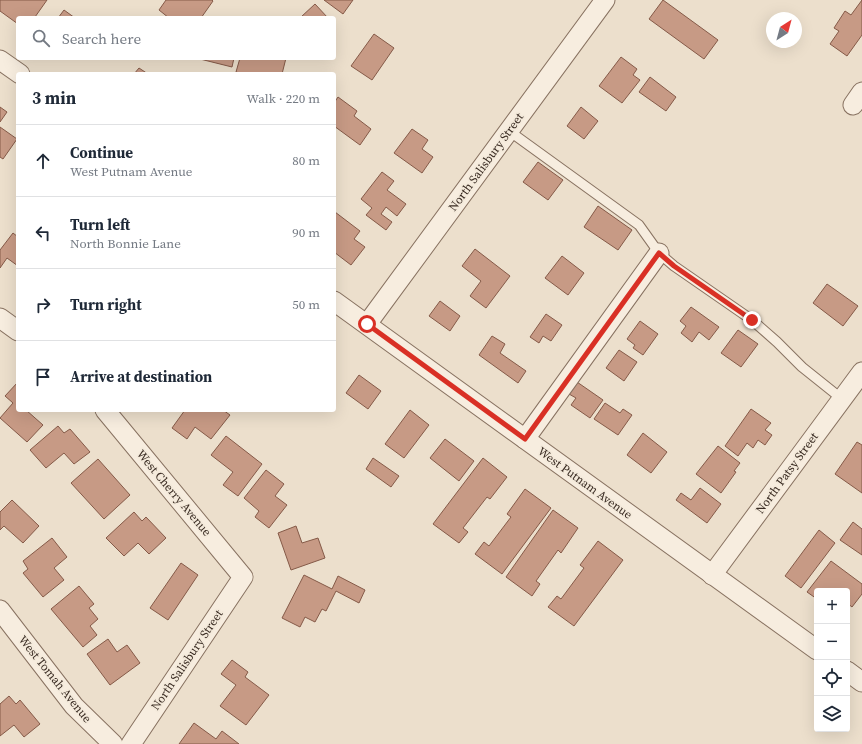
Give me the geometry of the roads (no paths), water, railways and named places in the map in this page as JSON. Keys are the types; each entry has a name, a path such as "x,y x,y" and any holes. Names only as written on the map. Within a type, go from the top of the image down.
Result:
{"street":[{"name":"North Salisbury Street","path":"367,324 605,0"},
{"path":"0,60 17,72"},
{"path":"525,439 659,253"},
{"name":"West Putnam Avenue","path":"336,302 814,648"},
{"path":"0,318 16,330"},
{"name":"North Patsy Street","path":"712,575 862,372"},
{"name":"West Cherry Avenue","path":"107,412 243,577"},
{"name":"North Salisbury Street","path":"130,744 243,577"},
{"name":"West Tomah Avenue","path":"0,610 74,706 113,744"},
{"path":"850,674 862,682"}],"lane":[{"path":"509,131 639,225 659,253 674,266 752,320 802,367 842,399"}]}
